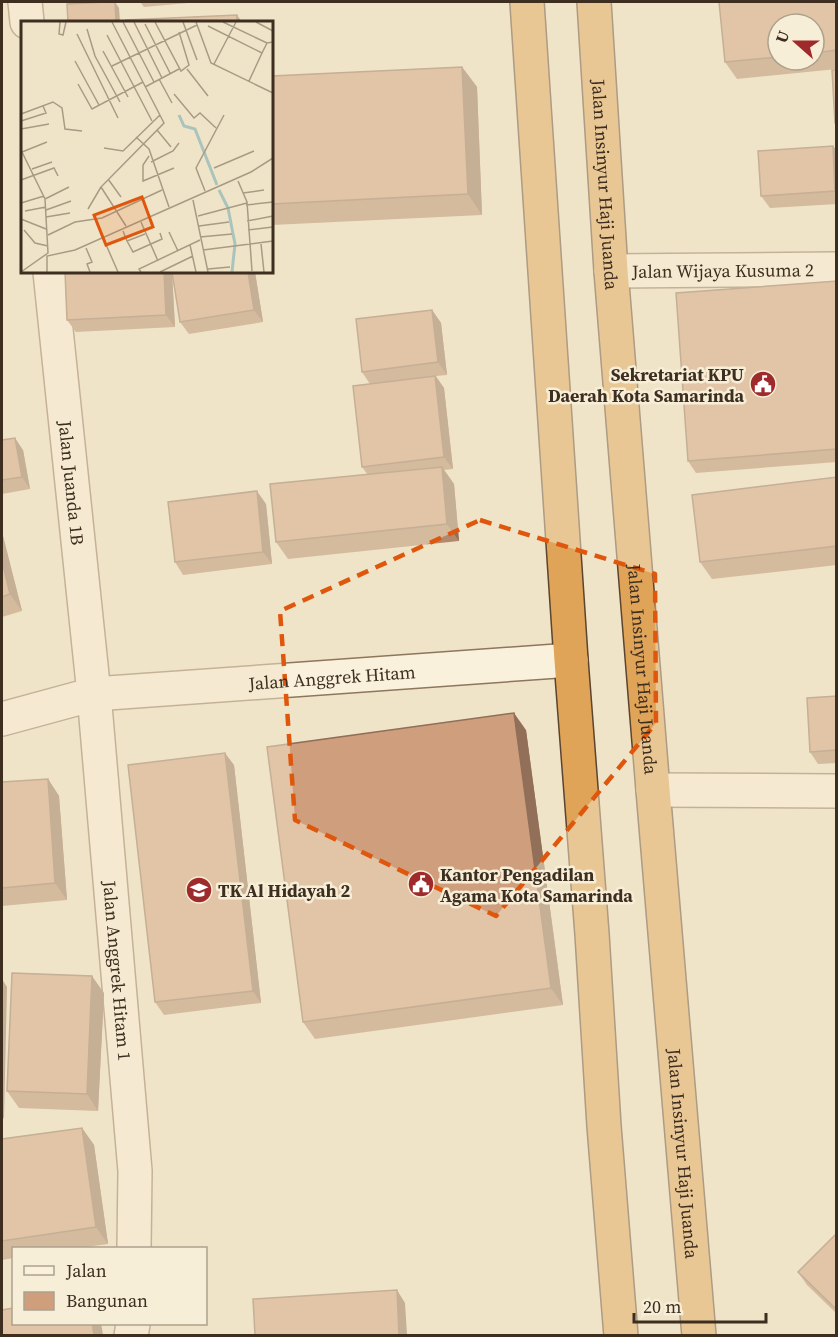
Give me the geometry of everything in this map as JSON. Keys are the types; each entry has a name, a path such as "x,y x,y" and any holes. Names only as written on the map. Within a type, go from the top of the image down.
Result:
{"highway":[{"path":"527,2 571,660 621,1335"},
{"name":"Jalan Insinyur Haji Juanda","path":"594,2 611,271 699,1335"}],"street":[{"path":"25,2 27,21"},
{"name":"Jalan Wijaya Kusuma 2","path":"611,271 837,269"},
{"name":"Jalan Juanda 1B","path":"50,273 94,694"},
{"name":"Jalan Anggrek Hitam","path":"2,719 94,694 571,660"},
{"name":"Jalan Anggrek Hitam 1","path":"94,694 135,1171 134,1247"},
{"path":"653,790 837,791"}],"highlighted area":[{"path":"480,520 655,574 656,723 496,916 295,820 280,611"}],"building":[{"path":"115,2 116,21 68,21 67,4"},
{"path":"719,2 837,2 837,50 826,51 826,12 766,12 766,58 725,62"},
{"path":"237,15 237,21 126,20"},
{"path":"462,67 468,194 273,204 273,76"},
{"path":"832,70 837,70 837,123 835,123"},
{"path":"833,146 835,191 761,196 758,151"},
{"path":"65,273 164,273 166,315 67,320"},
{"path":"172,273 248,273 254,310 180,322"},
{"name":"Sekretariat KPU Daerah Kota Samarinda","path":"837,281 837,449 688,461 676,293"},
{"path":"432,310 438,362 362,372 356,319"},
{"path":"435,376 444,457 362,467 353,386"},
{"path":"15,438 22,477 2,480 2,440"},
{"path":"442,467 447,524 276,542 270,484"},
{"path":"837,477 837,546 700,562 692,495"},
{"path":"257,491 263,552 175,562 168,502"},
{"path":"2,561 10,594 2,597"},
{"path":"837,696 837,750 810,752 807,698"},
{"name":"Kantor Pengadilan Agama Kota Samarinda","path":"514,713 551,988 303,1022 267,747"},
{"name":"TK Al Hidayah 2","path":"225,753 253,991 155,1002 128,765"},
{"path":"48,779 55,883 2,888 2,782"},
{"path":"12,973 92,976 87,1094 7,1091"},
{"path":"82,1128 96,1227 2,1241 2,1139"},
{"path":"837,1233 837,1310 798,1272"},
{"path":"397,1290 399,1335 255,1335 253,1299"},
{"path":"12,1308 12,1325 92,1325 94,1335 2,1335 2,1310"}],"place":[{"name":"Sekretariat KPU Daerah Kota Samarinda","path":"763,384"},
{"name":"Kantor Pengadilan Agama Kota Samarinda","path":"421,884"},
{"name":"TK Al Hidayah 2","path":"199,890"}]}
